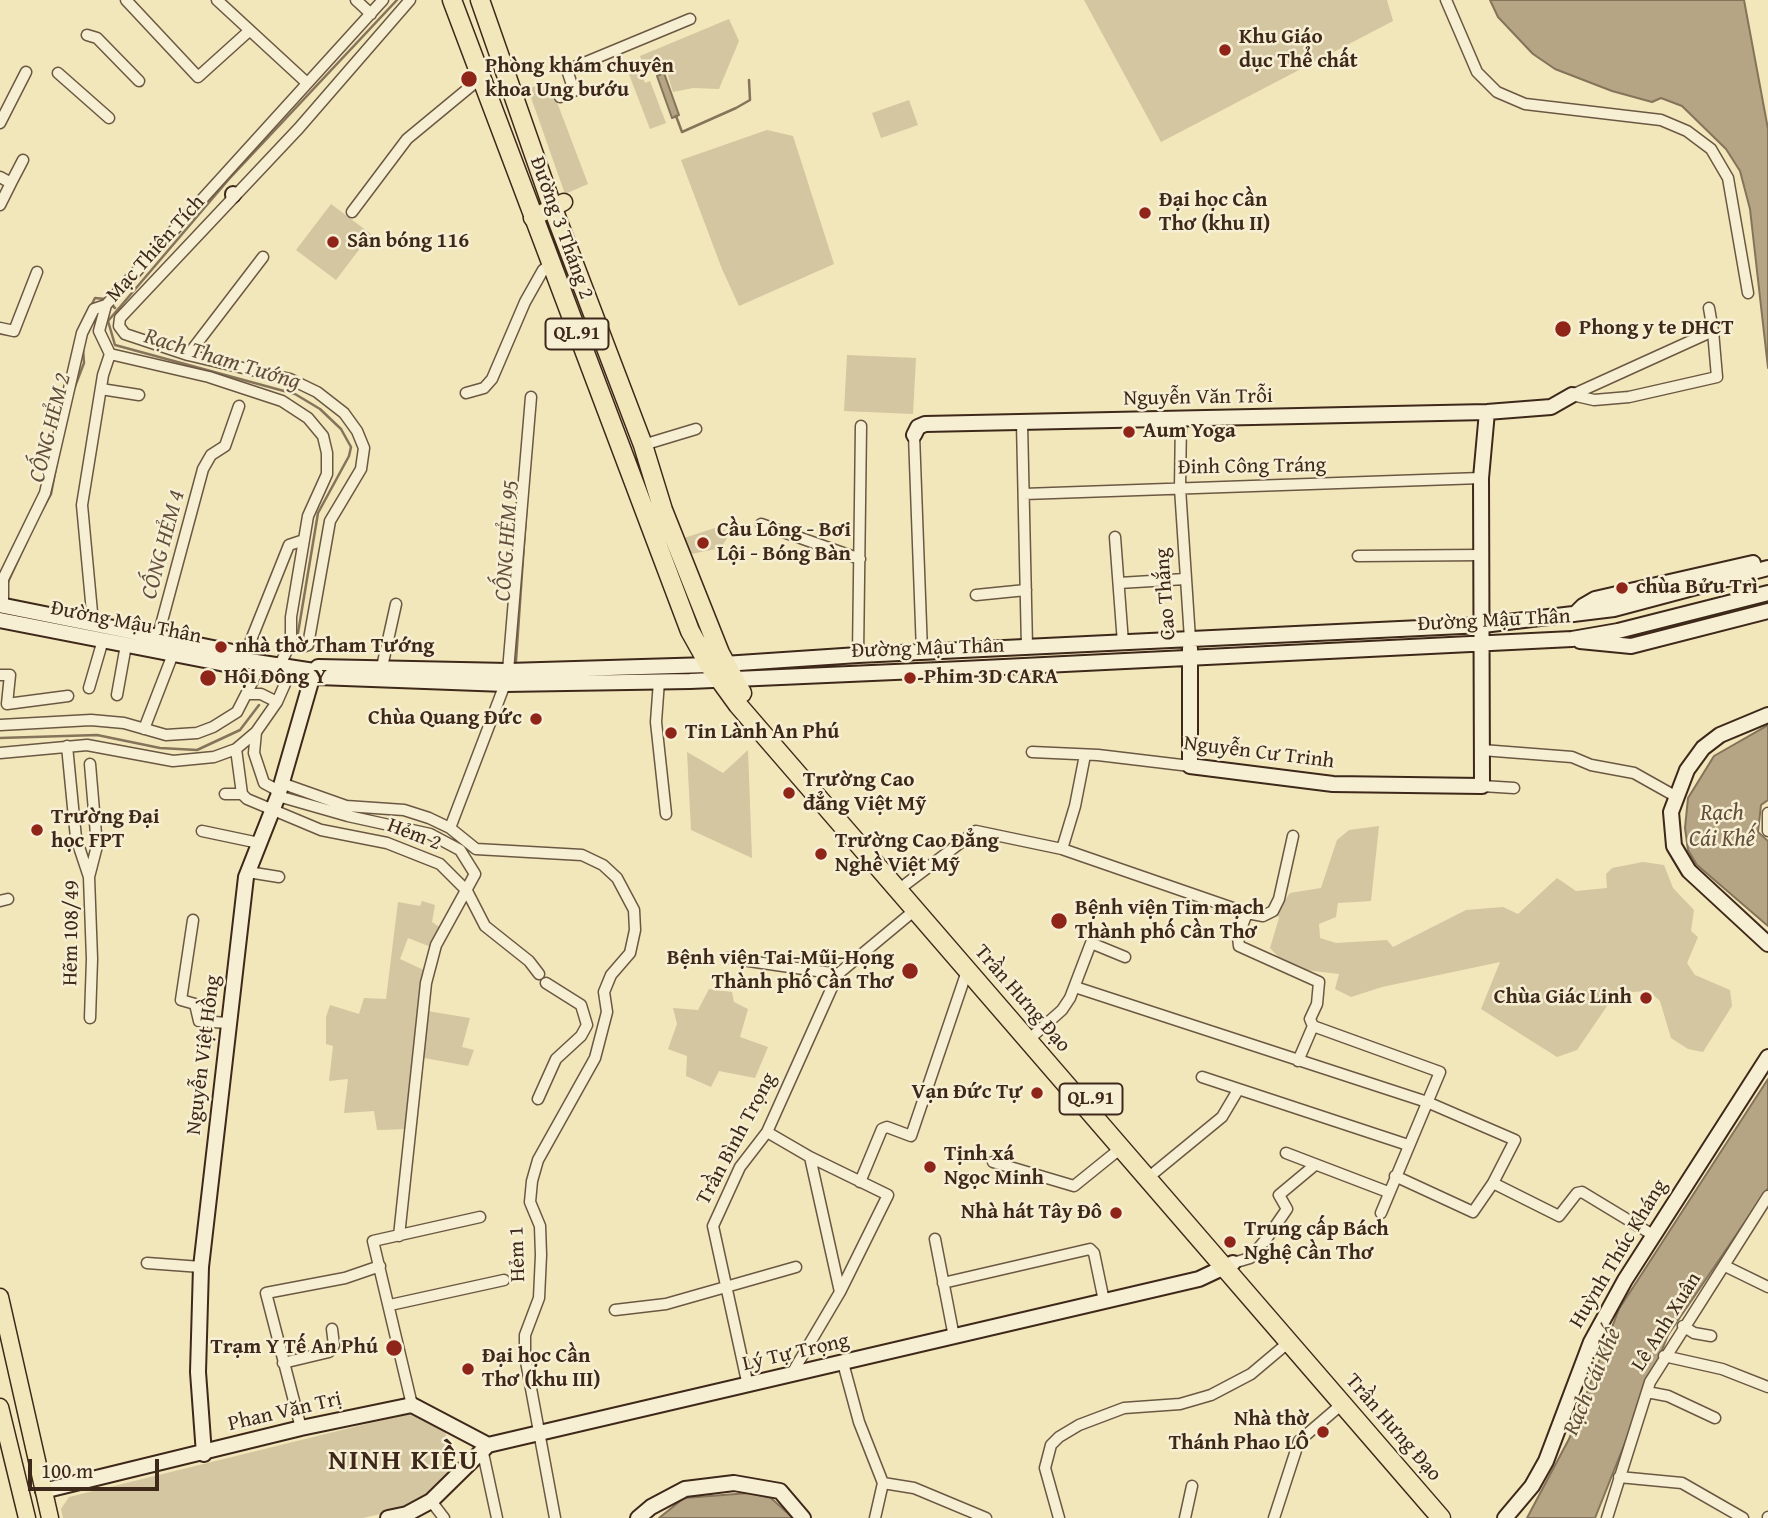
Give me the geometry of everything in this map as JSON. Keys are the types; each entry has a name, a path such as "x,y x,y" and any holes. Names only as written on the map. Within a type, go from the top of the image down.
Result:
{"highway":[{"name":"Đường 3 Tháng 2","path":"452,0 690,631 722,671"},
{"name":"Đường 3 Tháng 2","path":"480,0 558,204 643,445 663,510 722,671"},
{"name":"Trần Hưng Đạo","path":"722,671 1155,1172 1289,1342 1346,1401 1441,1518"},
{"name":"Trần Hưng Đạo","path":"722,671 738,705 967,971 1121,1148 1453,1518"}],"main road":[{"path":"532,218 558,204"},
{"path":"0,1297 7,1362 50,1518"},
{"path":"0,1407 27,1518"},
{"path":"22,1495 43,1491"}],"street":[{"path":"126,0 198,77 249,31"},
{"path":"217,0 307,83"},
{"path":"356,0 371,14"},
{"name":"Mạc Thiên Tích","path":"110,354 99,331 108,302 383,0"},
{"name":"Mạc Thiên Tích","path":"301,668 308,645 330,521 361,469 364,448 344,413 317,392 290,379 188,355 125,334 119,326 120,318 233,194 299,128 410,0"},
{"path":"1446,0 1477,72 1497,92 1525,104 1661,120 1687,131 1711,149 1728,178 1748,293"},
{"path":"560,97 574,91 568,70 690,19"},
{"path":"87,35 97,37 139,81"},
{"path":"0,123 26,72"},
{"path":"58,72 109,118"},
{"path":"352,212 407,139 482,77"},
{"path":"0,205 23,160"},
{"path":"0,177 12,183"},
{"name":"Mạc Thiên Tích","path":"218,180 233,194"},
{"path":"188,355 263,257"},
{"path":"466,393 484,388 492,379 525,302 543,270 550,265"},
{"path":"0,328 13,331 37,272"},
{"path":"1,610 3,579 44,493 82,332 94,309 108,302"},
{"name":"Nguyễn Văn Trỗi","path":"1572,395 1594,400 1629,397 1717,377 1709,308"},
{"name":"Nguyễn Văn Trỗi","path":"914,435 925,424 1487,412 1551,407 1713,331"},
{"path":"0,753 88,745 181,762 236,749 256,732 301,668 290,643 291,617 308,516 327,468 326,443 308,418 282,401 233,385 110,354 101,389 82,505 93,623"},
{"path":"101,389 139,395"},
{"path":"450,828 507,677 531,397"},
{"path":"158,636 203,469 211,455 225,446 239,406"},
{"path":"1482,786 1482,478 1487,412"},
{"name":"Cao Thắng","path":"1181,419 1180,488 1191,657 1190,766"},
{"path":"1022,423 1027,647"},
{"path":"858,655 862,426"},
{"path":"643,445 696,429"},
{"path":"914,435 922,652"},
{"name":"Đinh Công Tráng","path":"1024,494 1482,478"},
{"path":"761,524 860,559"},
{"path":"1115,537 1122,643"},
{"path":"243,660 289,545 304,540"},
{"path":"1358,556 1482,555"},
{"path":"1575,614 1595,599 1768,559"},
{"name":"Đường Mậu Thân","path":"301,668 318,677 507,677 659,681 858,655 1483,625 1614,609 1768,568"},
{"path":"1119,583 1185,579"},
{"path":"976,595 1026,590"},
{"name":"Đường Mậu Thân","path":"1,610 93,623 158,636 233,652 243,660 262,663 301,668 382,667 507,677 722,671 963,669 1572,639 1618,631 1768,593"},
{"path":"382,667 396,604"},
{"name":"Đường Mậu Thân","path":"1,610 126,645 230,665 243,660"},
{"path":"1572,639 1593,645 1631,646 1768,611"},
{"path":"89,688 103,640"},
{"path":"290,643 302,647 308,645"},
{"path":"117,695 126,645"},
{"path":"963,669 964,650"},
{"path":"144,729 173,654"},
{"path":"0,725 91,720 166,735 197,733 237,712 262,663"},
{"name":"Nguyễn Việt Hồng","path":"204,1454 198,1372 201,1266 228,1023 248,872 279,790 301,668"},
{"path":"0,675 10,675 7,704 68,696"},
{"path":"659,681 656,722 666,814"},
{"path":"248,694 261,694 277,702"},
{"path":"1768,715 1720,735 1703,748 1675,796 1671,831 1674,846 1689,871 1768,944"},
{"path":"256,732 254,753 264,783 357,818 417,831 450,843 465,855 475,874 436,945 426,983 399,1236"},
{"path":"67,747 76,838 89,877"},
{"path":"236,749 242,794"},
{"path":"1482,750 1572,757 1591,765 1634,773 1675,796"},
{"name":"Nguyễn Cư Trinh","path":"1032,752 1190,766 1333,784 1514,788"},
{"path":"1062,849 1075,806 1085,755"},
{"name":"Hẽm 108/49","path":"90,764 97,846 89,877 92,959 90,1018"},
{"name":"Hẻm 1","path":"279,790 346,806 404,810 450,828 476,849 582,855 603,865 617,878 634,910 635,930 630,953 611,975 604,992 607,1013 595,1058 538,1160 532,1181 530,1202 540,1226 541,1255 539,1298 525,1335 525,1356 542,1435 555,1518"},
{"path":"225,794 242,794 272,811"},
{"name":"Hẻm 2","path":"272,811 321,830 387,843 440,864 467,891 475,912 485,926 529,961 543,979 581,1005 587,1025 581,1036 556,1059 538,1100"},
{"path":"1768,813 1768,831"},
{"path":"202,831 259,843"},
{"path":"906,884 976,831 1062,849 1262,916 1273,911 1279,899 1293,836"},
{"path":"248,872 279,877"},
{"name":"Trần Bình Trọng","path":"748,1386 713,1226 740,1167 767,1132 838,974 915,910"},
{"path":"1247,913 1238,937 1239,946 1319,982 1317,1004 1310,1019 1312,1026 1298,1061"},
{"path":"193,920 181,1000 195,1003 199,1021 228,1023"},
{"path":"1035,1034 1062,1010 1075,987 1091,943 1125,957"},
{"path":"728,957 838,974"},
{"path":"860,1182 882,1129 887,1127 911,1136 967,971"},
{"path":"1075,987 1427,1102 1515,1140 1493,1183 1472,1212 1395,1176"},
{"path":"1312,1026 1440,1072 1381,1213"},
{"name":"Huỳnh Thúc Kháng","path":"1505,1518 1532,1486 1546,1461 1591,1342 1653,1235 1768,1057"},
{"path":"1202,1077 1408,1145"},
{"path":"1155,1172 1222,1117 1238,1090"},
{"path":"767,1132 810,1157 888,1195 840,1292 791,1376"},
{"path":"993,1161 1074,1186 1121,1148"},
{"path":"1286,1153 1388,1192"},
{"path":"810,1157 840,1292"},
{"path":"1228,1265 1250,1258 1287,1209 1279,1195 1315,1165"},
{"path":"1493,1183 1559,1216 1577,1193 1582,1192 1653,1235"},
{"name":"Lê Anh Xuân","path":"1607,1518 1647,1392 1664,1356 1768,1196"},
{"path":"480,1217 373,1241 412,1405 486,1449 498,1518"},
{"path":"935,1238 954,1337"},
{"path":"943,1283 1090,1249 1094,1253 1104,1301"},
{"path":"147,1263 201,1266"},
{"name":"Lý Tự Trọng","path":"486,1449 1199,1279 1228,1265"},
{"path":"301,1428 266,1293 345,1278 380,1266"},
{"path":"1725,1266 1768,1287"},
{"path":"615,1311 666,1304 796,1267"},
{"path":"390,1305 504,1280"},
{"path":"1683,1325 1694,1333 1711,1336"},
{"path":"283,1363 329,1352 334,1345 332,1329"},
{"path":"1059,1518 1045,1468 1051,1445 1059,1437 1079,1425 1124,1408 1180,1404 1211,1395 1251,1374 1289,1342"},
{"path":"1664,1356 1722,1369 1768,1387"},
{"path":"843,1363 859,1422 883,1483 875,1518"},
{"path":"1647,1392 1668,1396 1715,1418"},
{"path":"1274,1518 1299,1441 1346,1401"},
{"name":"Phan Văn Trị","path":"43,1491 204,1454 301,1428 412,1405"},
{"path":"388,1518 407,1514 431,1501 486,1449"},
{"path":"1619,1477 1682,1483 1743,1518"},
{"path":"638,1518 651,1507 685,1489 734,1483 779,1491 803,1518"},
{"path":"883,1483 914,1488 986,1518"},
{"path":"1185,1518 1192,1486"},
{"path":"431,1501 444,1518"}],"shaded area":[{"name":"Khu Giáo dục Thể chất","path":"1084,0 1387,0 1393,21 1161,142"},
{"path":"729,19 739,41 719,89 693,88 673,92 665,66 646,74 640,56"},
{"path":"636,60 645,83 650,81 666,123 650,129 625,64"},
{"path":"549,81 588,184 565,194 528,89"},
{"path":"909,100 918,125 881,138 872,113"},
{"path":"767,130 793,136 834,264 739,306 722,269 681,160"},
{"name":"Sân bóng 116","path":"331,204 371,234 336,280 296,250"},
{"path":"847,355 916,358 913,414 844,411"},
{"name":"Cầu Lông - Bơi Lội - Bóng Bàn","path":"718,527 730,533 721,548 686,555 681,539"},
{"path":"748,750 752,858 691,830 687,752 723,773"},
{"path":"1379,826 1371,901 1338,903 1336,917 1319,924 1320,938 1336,943 1387,940 1393,947 1466,910 1503,907 1518,914 1557,878 1576,891 1607,888 1606,874 1612,868 1643,862 1664,865 1673,888 1694,910 1691,931 1698,937 1687,963 1695,975 1730,990 1732,1006 1703,1052 1688,1049 1671,1038 1660,1001 1649,991 1616,993 1577,1050 1557,1057 1481,1009 1500,962 1382,987 1351,997 1335,989 1339,974 1289,968 1270,948 1279,918 1276,912 1290,893 1321,888 1337,840 1349,830"},
{"path":"422,901 435,905 432,922 441,928 431,947 408,938 400,959 426,971 421,1010 470,1018 462,1047 474,1050 468,1066 419,1057 408,1129 377,1130 374,1111 344,1113 348,1079 329,1081 333,1046 326,1044 326,1017 330,1005 359,1014 364,998 386,999 398,902 420,906"},
{"path":"709,989 732,992 734,1002 748,1009 740,1037 768,1047 755,1078 719,1071 711,1087 686,1076 687,1056 668,1049 677,1024 673,1008 698,1010"},
{"path":"411,1413 445,1432 453,1459 448,1478 418,1505 363,1518 63,1518 61,1509 69,1497"}],"water":[{"path":"1490,0 1744,0 1768,129 1768,368 1750,209 1740,171 1726,149 1682,106 1661,98 1652,102 1612,91 1555,69 1533,54 1498,17"},
{"path":"664,73 679,115 672,118 657,76"},
{"name":"Rạch Cái Khế","path":"1768,725 1768,800 1761,805 1758,832 1768,841 1768,926 1697,865 1688,850 1685,828 1688,798 1714,756"},
{"name":"Rạch Cái Khế","path":"1768,1079 1768,1188 1668,1335 1595,1518 1527,1518 1569,1439 1619,1309"},
{"path":"749,1493 771,1498 793,1518 659,1518 684,1498"}],"waterway":[{"name":"Rạch Tham Tướng","path":"298,633 318,513 349,456 351,447 341,429 320,409 295,394 115,345 108,321 229,179 397,0"},
{"path":"464,86 474,76"},
{"path":"676,116 682,132 736,108 750,100 749,80"},
{"name":"CỐNG HẺM 2","path":"83,321 95,298 105,299 115,308"},
{"name":"CỐNG HẺM 2","path":"74,389 84,363 83,348"},
{"name":"CỐNG HẺM 2","path":"39,516 51,494 58,457"},
{"name":"CỐNG HẺM 95","path":"516,661 527,500"},
{"name":"CỐNG HẺM 2","path":"8,582 27,541"},
{"name":"Rạch Tham Tướng","path":"0,738 97,735 160,748 197,750 240,730 259,705"}],"place":[{"name":"Khu Giáo dục Thể chất","path":"1225,50"},
{"name":"Phòng khám chuyên khoa Ung bướu","path":"469,79"},
{"name":"Đại học Cần Thơ (khu II)","path":"1145,213"},
{"name":"Sân bóng 116","path":"333,242"},
{"name":"Phong y te DHCT","path":"1563,329"},
{"name":"Aum Yoga","path":"1129,432"},
{"name":"Cầu Lông - Bơi Lội - Bóng Bàn","path":"703,543"},
{"name":"chùa Bửu Trì","path":"1622,588"},
{"name":"nhà thờ Tham Tướng","path":"221,647"},
{"name":"Hội Đông Y","path":"208,678"},
{"name":"Phim 3D CARA","path":"910,678"},
{"name":"Chùa Quang Đức","path":"536,719"},
{"name":"Tin Lành An Phú","path":"671,733"},
{"name":"Trường Cao đẳng Việt Mỹ","path":"789,793"},
{"name":"Trường Đại học FPT","path":"37,830"},
{"name":"Trường Cao Đẳng Nghề Việt Mỹ","path":"821,854"},
{"name":"Bệnh viện Tim mạch Thành phố Cần Thơ","path":"1059,921"},
{"name":"Bệnh viện Tai-Mũi-Họng Thành phố Cần Thơ","path":"910,971"},
{"name":"Chùa Giác Linh","path":"1646,998"},
{"name":"Vạn Đức Tự","path":"1037,1093"},
{"name":"Tịnh xá Ngọc Minh","path":"930,1167"},
{"name":"Nhà hát Tây Đô","path":"1116,1213"},
{"name":"Trung cấp Bách Nghệ Cần Thơ","path":"1230,1242"},
{"name":"Trạm Y Tế An Phú","path":"394,1348"},
{"name":"Đại học Cần Thơ (khu III)","path":"468,1369"},
{"name":"Nhà thờ Thánh Phao LÔ","path":"1323,1432"}],"district":[{"name":"NINH KIỀU","path":"404,1462"}],"water label":[{"name":"CỐNG HẺM 4","path":"164,545"}]}
